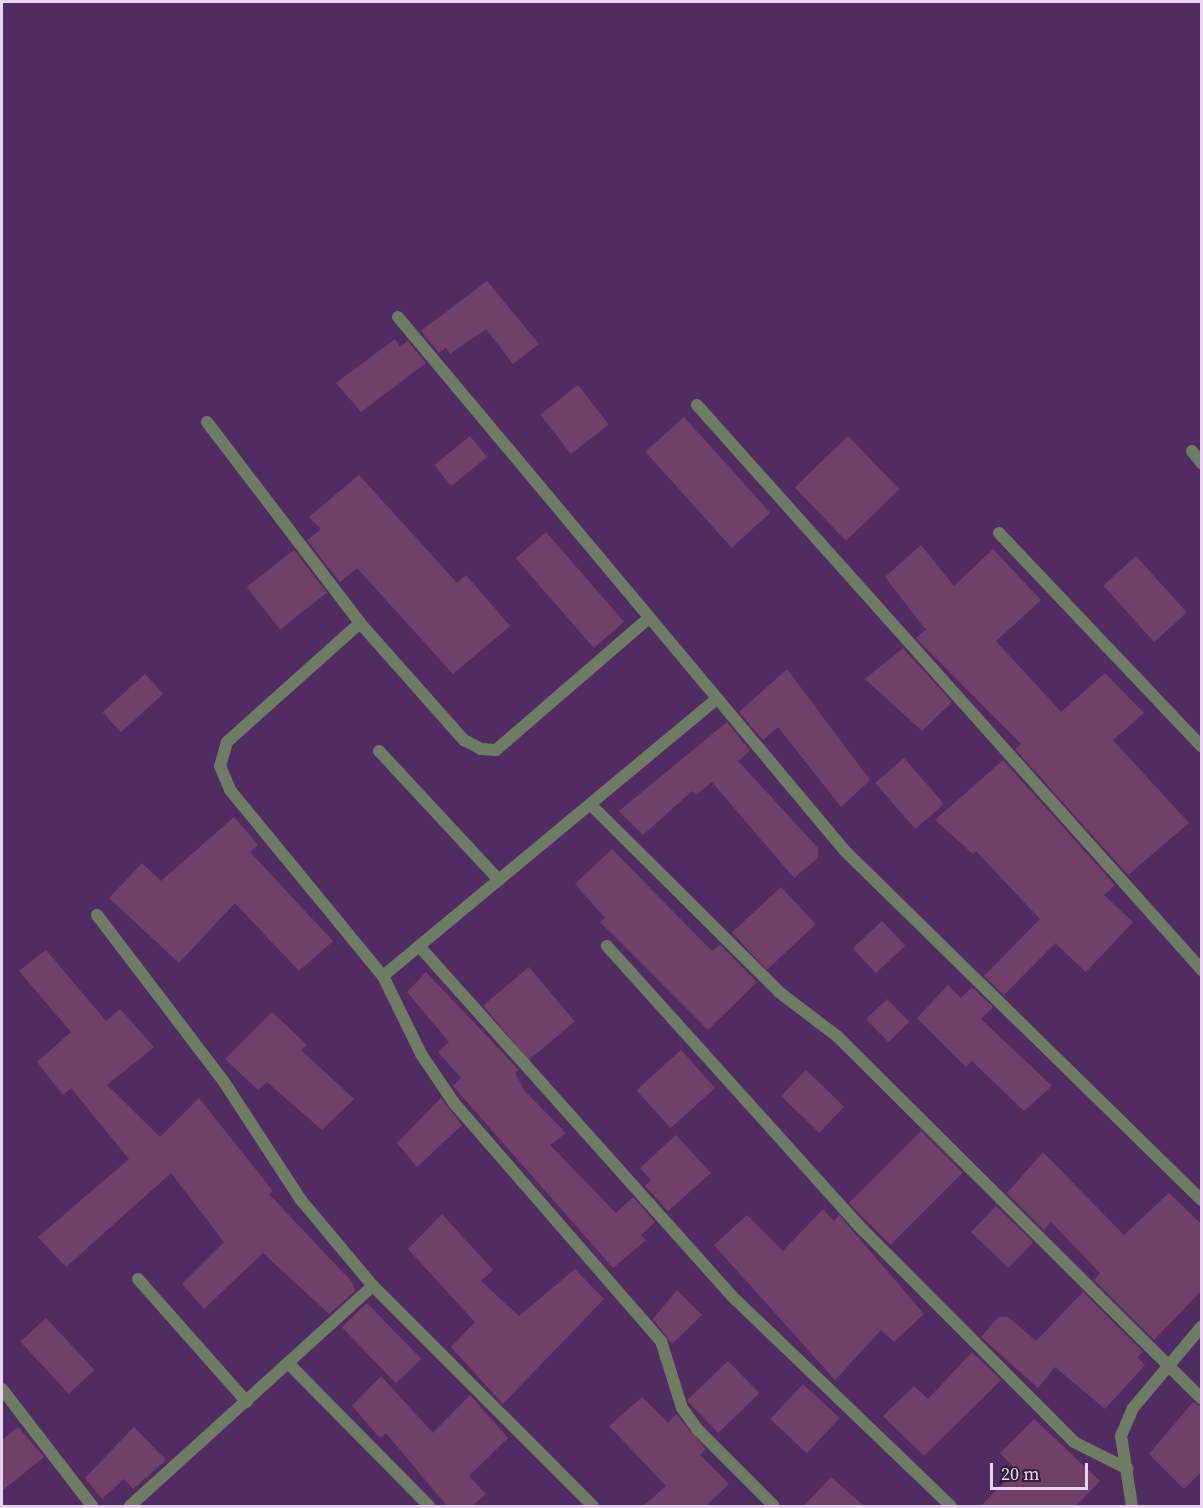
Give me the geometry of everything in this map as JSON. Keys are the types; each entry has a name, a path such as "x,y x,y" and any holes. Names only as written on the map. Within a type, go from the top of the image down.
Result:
{"street":[{"path":"398,317 716,700 845,850 1202,1201"},
{"path":"697,405 1202,970"},
{"path":"207,422 360,623 464,740 496,750 648,618"},
{"path":"1192,451 1202,464"},
{"path":"999,533 1202,747"},
{"path":"360,623 227,742 220,766 231,790 383,976 421,1054 454,1103 661,1341 682,1408 774,1506"},
{"path":"383,976 716,700"},
{"path":"379,751 498,880"},
{"path":"591,805 779,992 838,1037 1202,1399"},
{"path":"97,915 224,1082 301,1200 373,1286 593,1506"},
{"path":"419,946 736,1300 951,1506"},
{"path":"607,946 871,1239 1074,1442 1128,1469"},
{"path":"138,1280 247,1402"},
{"path":"130,1506 290,1365 373,1286"},
{"path":"1132,1506 1121,1436 1133,1408 1166,1363 1202,1326"},
{"path":"290,1365 429,1506"},
{"path":"2,1389 92,1506"}],"building":[{"path":"487,281 539,344 513,364 486,329 450,354 446,348 439,353 421,331"},
{"path":"395,339 400,347 408,341 426,363 361,412 336,383"},
{"path":"578,385 609,424 571,454 540,415"},
{"path":"684,417 770,513 732,548 645,452"},
{"path":"470,436 487,457 451,486 434,465"},
{"path":"848,436 899,489 846,541 795,487"},
{"path":"359,475 457,583 466,575 510,626 453,674 357,568 340,582 307,540 321,529 309,517"},
{"path":"546,532 624,622 594,648 516,558"},
{"path":"921,545 954,586 993,549 1041,600 996,641 1061,712 1105,673 1144,713 1113,740 1189,823 1128,875 1015,749 1021,744 916,638 926,630 885,577"},
{"path":"294,550 327,593 280,629 247,587"},
{"path":"1136,556 1187,612 1154,642 1103,585"},
{"path":"903,648 952,702 922,731 865,679"},
{"path":"787,669 870,780 841,807 778,727 763,740 739,712"},
{"path":"145,674 163,694 121,732 103,712"},
{"path":"727,722 750,751 738,761 818,848 818,858 794,878 712,782 696,795 692,791 643,835 619,811"},
{"path":"904,758 944,804 915,829 875,783"},
{"path":"1003,760 1115,885 1104,895 1133,922 1086,972 1055,943 1004,995 984,976 1040,919 976,851 973,854 935,820"},
{"path":"234,817 258,845 250,852 333,941 299,971 235,903 179,963 109,898 142,863 161,881"},
{"path":"612,849 712,951 720,945 757,982 708,1030 600,922 605,918 575,884"},
{"path":"781,887 816,924 767,970 732,933"},
{"path":"882,921 905,946 876,973 853,948"},
{"path":"46,950 106,1021 120,1009 154,1047 107,1085 160,1137 199,1098 273,1191 269,1194 352,1282 355,1291 329,1314 263,1253 204,1309 182,1284 224,1242 171,1173 66,1267 38,1237 129,1159 71,1088 63,1095 37,1062 71,1032 19,971"},
{"path":"529,967 575,1021 529,1060 483,1006"},
{"path":"426,972 519,1070 515,1073 524,1090 566,1133 550,1145 616,1213 633,1197 655,1222 641,1235 646,1240 613,1268 453,1086 461,1078 438,1052 449,1042 407,992"},
{"path":"948,985 961,998 972,987 993,1007 981,1019 1052,1086 1024,1111 972,1061 966,1067 917,1018"},
{"path":"887,999 909,1022 888,1042 866,1019"},
{"path":"272,1012 307,1045 301,1050 354,1099 322,1130 267,1082 258,1090 225,1059"},
{"path":"681,1050 715,1088 671,1128 636,1090"},
{"path":"806,1070 844,1107 819,1133 781,1096"},
{"path":"441,1098 462,1125 417,1167 397,1143"},
{"path":"921,1131 963,1173 891,1245 849,1203"},
{"path":"676,1135 711,1173 668,1211 645,1186 651,1180 640,1168"},
{"path":"1043,1152 1124,1235 1169,1193 1202,1225 1202,1290 1154,1340 1094,1280 1100,1273 1051,1222 1044,1230 1007,1193"},
{"path":"996,1206 1033,1242 1008,1268 971,1232"},
{"path":"823,1209 834,1221 839,1215 924,1314 894,1342 881,1330 835,1380 714,1245 747,1215 783,1251"},
{"path":"442,1214 493,1270 481,1281 519,1316 575,1269 604,1299 503,1404 451,1347 475,1322 408,1249"},
{"path":"677,1290 702,1315 672,1344 653,1319"},
{"path":"1083,1292 1143,1352 1137,1357 1145,1365 1105,1409 1055,1367 1038,1388 981,1337 998,1317 1008,1317 1036,1341"},
{"path":"367,1303 421,1359 396,1383 342,1327"},
{"path":"46,1318 94,1370 69,1394 20,1342"},
{"path":"972,1352 1001,1380 924,1456 883,1416 914,1386 928,1399"},
{"path":"728,1361 759,1393 718,1433 687,1401"},
{"path":"381,1376 433,1433 470,1395 508,1438 469,1476 486,1494 472,1506 447,1506 386,1433 380,1438 352,1406"},
{"path":"803,1384 840,1418 807,1453 770,1419"},
{"path":"642,1397 668,1423 676,1414 706,1449 700,1455 729,1484 706,1506 643,1506 666,1486 609,1426"},
{"path":"1193,1402 1202,1407 1202,1471 1184,1489 1149,1454"},
{"path":"1034,1419 1100,1481 1076,1506 981,1506 1016,1470 1000,1453"},
{"path":"18,1427 44,1457 2,1491 2,1440"},
{"path":"134,1427 166,1460 133,1489 124,1479 102,1499 85,1478"},
{"path":"831,1477 864,1506 804,1506"}]}
